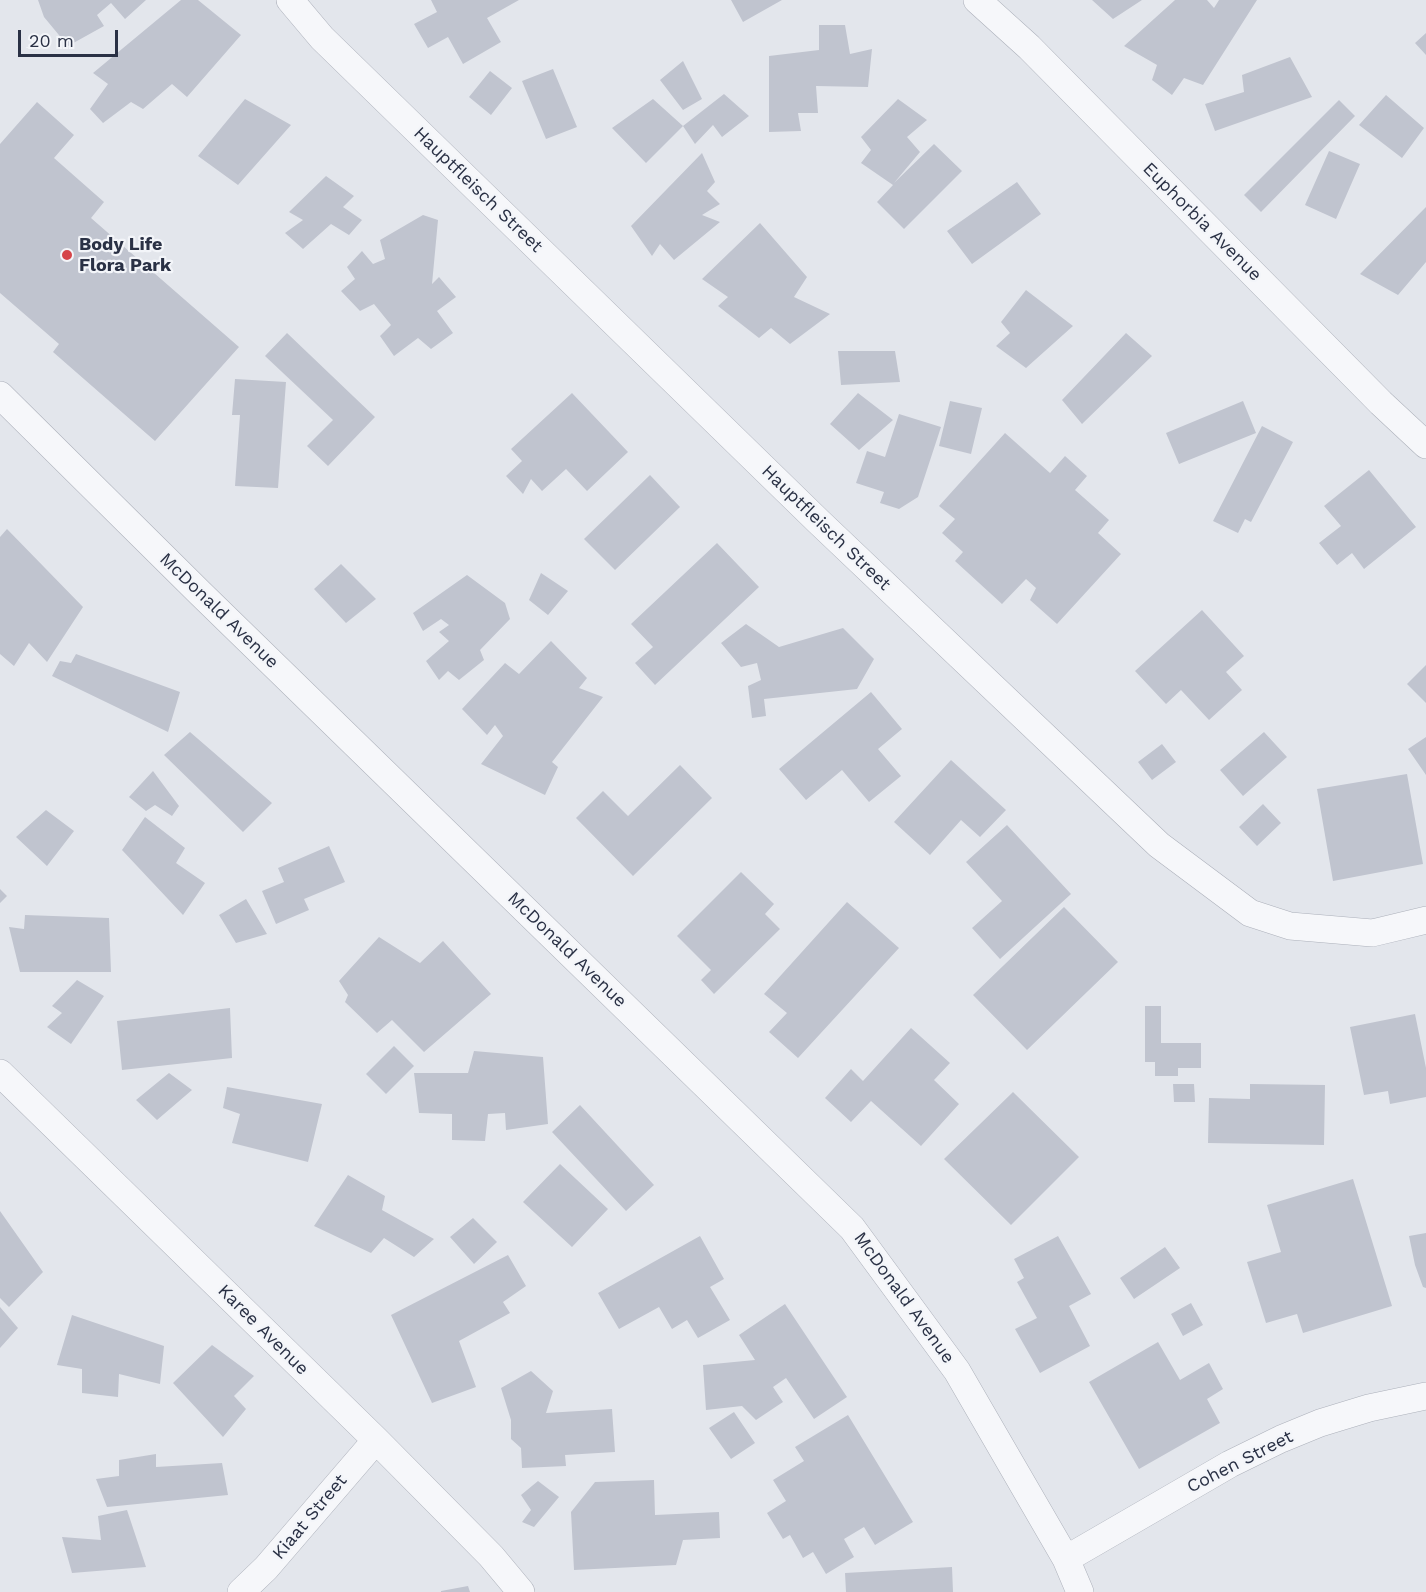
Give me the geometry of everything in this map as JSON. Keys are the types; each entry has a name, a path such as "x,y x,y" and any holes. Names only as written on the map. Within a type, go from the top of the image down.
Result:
{"street":[{"name":"Hauptfleisch Street","path":"290,0 322,38 809,512 1159,844 1250,913 1290,926 1372,933 1426,920"},
{"name":"Euphorbia Avenue","path":"977,0 1029,47 1381,403 1426,445"},
{"name":"McDonald Avenue","path":"0,394 201,594 852,1228 957,1371 1066,1559 1080,1592"},
{"name":"Karee Avenue","path":"0,1073 376,1440 491,1556 521,1592"},
{"name":"Cohen Street","path":"1066,1559 1230,1464 1281,1439 1320,1423 1369,1408 1426,1396"},
{"name":"Kiaat Street","path":"241,1592 266,1568 376,1440"}],"building":[{"path":"38,0 146,0 125,19 111,3 97,15 104,26 68,46 44,17"},
{"path":"181,0 198,0 241,35 187,97 172,84 143,109 131,102 103,123 90,109 108,84 93,73"},
{"path":"431,0 519,0 487,18 501,42 463,64 448,37 428,48 414,24 437,12"},
{"path":"731,0 782,0 743,22"},
{"path":"1092,0 1142,0 1113,19"},
{"path":"1175,0 1207,0 1214,8 1219,0 1257,0 1203,85 1184,78 1172,95 1152,80 1157,65 1124,46"},
{"path":"819,25 845,25 850,54 872,49 868,87 816,86 818,113 798,113 801,131 769,132 769,56 819,50"},
{"path":"1426,33 1426,55 1415,43"},
{"path":"1290,57 1312,97 1215,131 1205,104 1244,92 1242,75"},
{"path":"683,61 702,99 683,110 660,80"},
{"path":"553,69 577,127 546,139 522,81"},
{"path":"490,71 512,88 491,115 469,97"},
{"path":"724,94 749,116 722,137 713,125 695,144 683,126"},
{"path":"1386,95 1424,128 1402,158 1359,125"},
{"path":"245,99 291,125 238,185 198,156"},
{"path":"653,99 683,126 646,163 612,128"},
{"path":"898,99 927,120 907,137 920,152 894,183 934,144 962,171 904,229 877,202 893,185 861,163 871,150 861,137"},
{"path":"1339,100 1355,116 1261,212 1244,195"},
{"name":"Body Life Flora Park","path":"37,102 74,135 54,158 104,202 91,218 239,347 155,441 53,352 59,344 0,293 0,144"},
{"path":"1329,151 1360,164 1336,219 1305,205"},
{"path":"702,153 715,182 707,191 720,204 702,215 720,222 674,260 660,244 652,256 631,226"},
{"path":"326,176 354,196 343,207 362,220 349,235 331,224 303,249 285,233 303,220 289,212"},
{"path":"1017,182 1041,214 972,264 947,231"},
{"path":"1426,207 1426,262 1398,295 1360,274"},
{"path":"423,215 438,220 432,284 439,277 456,297 437,311 453,333 431,349 418,338 394,356 380,336 391,325 374,304 360,311 341,291 355,279 347,267 362,251 373,264 385,259 380,240"},
{"path":"760,223 807,277 794,297 830,314 790,344 771,328 759,338 718,306 728,297 702,279"},
{"path":"1026,290 1073,326 1026,368 996,346 1010,333 1001,322"},
{"path":"287,333 375,417 328,466 307,446 333,420 265,356"},
{"path":"1126,333 1152,356 1082,424 1062,400"},
{"path":"838,351 895,351 900,382 841,385"},
{"path":"235,379 286,382 278,488 235,486 240,415 232,415"},
{"path":"572,393 628,452 587,491 566,469 542,491 531,479 523,494 506,476 522,461 511,449"},
{"path":"858,393 893,420 859,450 830,424"},
{"path":"950,401 982,408 971,454 939,446"},
{"path":"1243,401 1256,433 1179,464 1166,433"},
{"path":"899,414 941,427 918,497 899,509 880,503 884,492 856,483 867,451 885,457"},
{"path":"1262,426 1293,442 1251,522 1245,519 1238,533 1213,521"},
{"path":"1005,433 1050,473 1065,456 1087,476 1075,490 1109,520 1098,533 1121,554 1057,624 1030,600 1036,588 1026,579 1002,604 955,561 963,552 942,533 955,519 939,506"},
{"path":"1369,470 1416,527 1364,569 1352,553 1337,565 1319,543 1341,526 1324,506"},
{"path":"650,475 680,507 615,570 584,539"},
{"path":"7,529 83,607 47,662 29,643 14,666 0,654 0,537"},
{"path":"717,543 759,587 655,685 635,663 653,647 631,624"},
{"path":"341,564 376,599 346,623 314,589"},
{"path":"541,573 568,591 548,615 529,600"},
{"path":"467,575 505,603 510,619 480,650 484,660 459,680 448,671 439,680 426,661 449,641 439,632 449,625 441,619 423,631 413,613"},
{"path":"1202,610 1244,656 1226,672 1242,690 1209,720 1181,690 1166,704 1135,671"},
{"path":"746,624 779,647 843,628 874,659 857,689 764,699 766,716 752,718 748,686 761,680 757,663 741,667 721,643"},
{"path":"551,641 587,678 579,688 603,697 552,762 558,767 545,795 481,764 503,736 495,725 487,735 462,709 505,663 519,674"},
{"path":"76,654 180,692 168,732 52,676 60,661 71,663"},
{"path":"1426,665 1426,703 1407,684"},
{"path":"871,692 902,729 878,749 901,776 869,802 842,770 806,800 779,769"},
{"path":"190,732 272,803 243,832 164,755"},
{"path":"1264,732 1287,757 1243,796 1220,770"},
{"path":"1426,737 1426,775 1408,749"},
{"path":"1162,744 1176,762 1152,780 1138,762"},
{"path":"951,760 1006,810 980,837 961,820 930,855 894,822"},
{"path":"680,765 712,798 633,876 576,818 603,791 628,816"},
{"path":"153,771 179,806 172,816 155,805 146,811 129,797"},
{"path":"1407,774 1423,864 1333,881 1317,789"},
{"path":"1263,804 1281,823 1257,846 1239,827"},
{"path":"46,810 74,831 47,866 16,837"},
{"path":"145,817 185,848 176,863 205,883 183,915 122,850"},
{"path":"1007,825 1071,894 1000,959 972,928 1002,901 966,862"},
{"path":"329,846 345,882 304,899 309,910 276,924 262,891 284,882 278,868"},
{"path":"741,872 774,904 765,914 780,929 714,994 701,980 711,970 677,936"},
{"path":"0,889 7,896 0,903"},
{"path":"246,899 267,934 236,943 219,915"},
{"path":"847,902 899,948 798,1058 769,1032 787,1013 764,994"},
{"path":"1064,907 1118,962 1027,1050 973,995"},
{"path":"25,915 109,918 111,972 20,972 9,927 24,929"},
{"path":"379,937 420,963 443,941 491,994 424,1052 392,1020 377,1033 345,1002 348,995 339,981"},
{"path":"77,980 104,996 71,1044 47,1027 62,1013 52,1006"},
{"path":"1145,1006 1161,1006 1161,1043 1201,1043 1201,1068 1178,1068 1178,1076 1155,1076 1155,1062 1145,1062"},
{"path":"230,1008 232,1058 122,1070 117,1021"},
{"path":"1415,1014 1426,1068 1426,1097 1390,1104 1388,1091 1364,1095 1350,1027"},
{"path":"911,1028 950,1063 934,1080 959,1104 921,1146 871,1101 851,1122 825,1098 851,1069 863,1081"},
{"path":"394,1046 414,1066 386,1094 366,1074"},
{"path":"474,1051 543,1057 548,1124 506,1130 505,1113 488,1114 485,1141 452,1140 452,1114 419,1113 414,1073 468,1073"},
{"path":"169,1073 192,1090 157,1120 136,1100"},
{"path":"1173,1084 1194,1084 1195,1102 1174,1102"},
{"path":"1250,1084 1325,1085 1324,1145 1208,1143 1209,1098 1250,1099"},
{"path":"227,1087 322,1104 308,1162 232,1143 240,1114 223,1108"},
{"path":"1013,1092 1079,1157 1011,1225 944,1159"},
{"path":"580,1105 654,1185 626,1211 552,1132"},
{"path":"560,1164 608,1209 572,1247 523,1202"},
{"path":"348,1175 385,1196 382,1210 434,1239 414,1257 384,1238 371,1253 314,1226"},
{"path":"1353,1179 1392,1306 1303,1333 1297,1314 1266,1323 1247,1262 1281,1252 1267,1205"},
{"path":"0,1211 43,1272 9,1307 0,1298"},
{"path":"473,1218 497,1242 474,1264 450,1237"},
{"path":"1426,1233 1426,1288 1423,1287 1415,1265 1409,1236"},
{"path":"700,1236 724,1279 710,1287 730,1320 698,1338 687,1320 672,1329 659,1307 619,1329 598,1293"},
{"path":"1058,1236 1091,1294 1069,1306 1090,1346 1040,1373 1015,1329 1037,1318 1017,1282 1024,1278 1014,1259"},
{"path":"1165,1247 1180,1268 1134,1299 1120,1278"},
{"path":"508,1255 526,1286 503,1302 510,1313 459,1341 476,1387 432,1403 391,1315"},
{"path":"1191,1303 1203,1325 1183,1336 1171,1314"},
{"path":"785,1304 847,1397 814,1419 786,1378 773,1387 783,1402 756,1420 742,1406 706,1410 703,1365 755,1360 739,1335"},
{"path":"0,1307 18,1328 0,1348"},
{"path":"72,1315 164,1346 160,1384 119,1374 118,1397 82,1393 82,1369 57,1365"},
{"path":"1158,1342 1180,1380 1209,1363 1223,1389 1207,1399 1220,1423 1139,1469 1089,1382"},
{"path":"212,1345 254,1376 234,1396 246,1409 223,1437 173,1383"},
{"path":"531,1371 553,1391 546,1413 612,1409 615,1452 565,1455 566,1466 522,1468 521,1448 511,1439 511,1420 501,1388"},
{"path":"734,1412 755,1443 731,1459 709,1428"},
{"path":"848,1415 913,1522 875,1545 864,1527 844,1539 854,1557 826,1574 813,1552 803,1558 790,1535 783,1539 767,1513 786,1501 773,1480 804,1461 795,1447"},
{"path":"156,1454 156,1467 222,1463 228,1495 107,1507 96,1479 119,1476 119,1460"},
{"path":"654,1480 655,1515 719,1512 720,1538 683,1540 676,1565 574,1570 571,1512 595,1482"},
{"path":"538,1481 559,1497 534,1527 522,1522 531,1510 521,1495"},
{"path":"127,1510 146,1567 72,1573 62,1537 101,1540 98,1516"},
{"path":"952,1567 953,1592 846,1592 845,1573"},
{"path":"468,1586 470,1592 441,1592 441,1591"}],"place":[{"name":"Body Life Flora Park","path":"67,255"}]}
